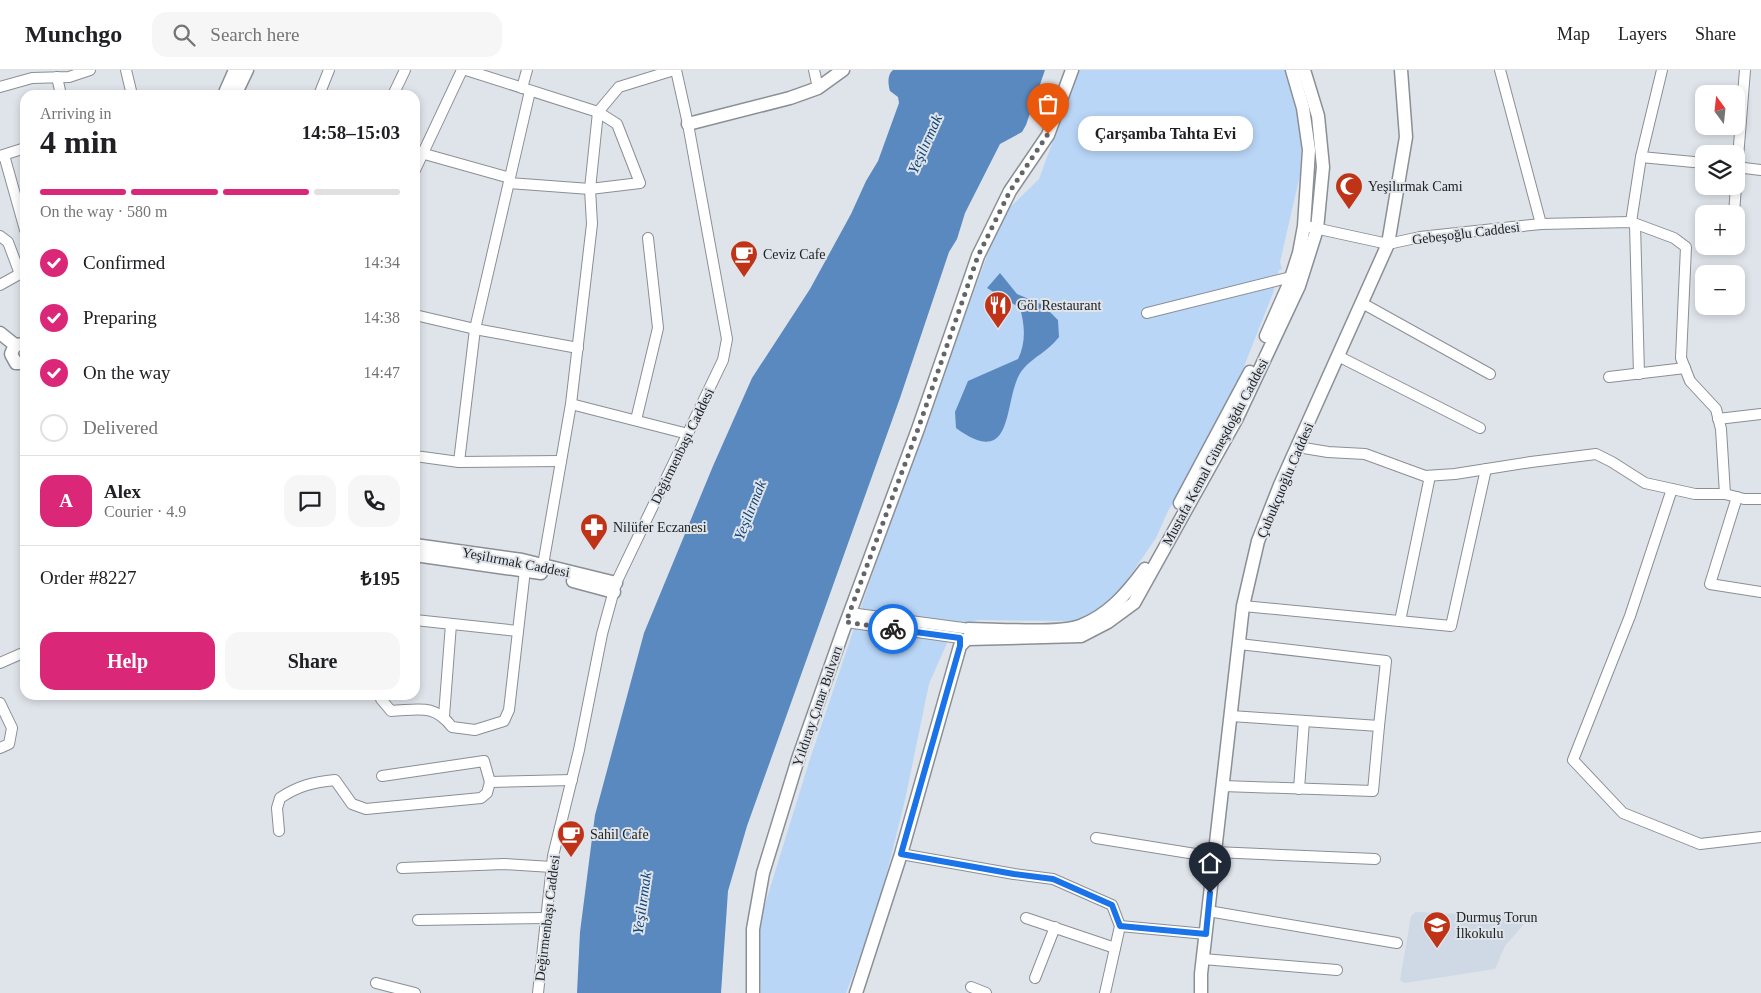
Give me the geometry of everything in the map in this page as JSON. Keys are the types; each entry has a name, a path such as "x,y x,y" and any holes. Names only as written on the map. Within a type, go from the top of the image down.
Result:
{"main road":[{"path":"226,90 235,70"},
{"path":"237,90 247,70"},
{"path":"688,124 790,98 818,88 843,70"},
{"name":"Yıldıray Çınar Bulvarı","path":"753,993 753,929 763,873 798,759 848,617 918,429 978,256 1010,191 1048,134 1072,70"},
{"name":"Mustafa Kemal Güneşdoğdu Caddesi","path":"1235,411 1291,277 1304,226 1310,150 1303,108 1292,70"},
{"name":"Mustafa Kemal Güneşdoğdu Caddesi","path":"1235,411 1299,286 1317,228 1323,167 1318,116 1304,70"},
{"name":"Çubukçuoğlu Caddesi","path":"1201,993 1208,911 1243,606 1258,541 1280,485 1388,244 1406,137 1401,70"},
{"path":"0,333 13,352 16,363 20,363"},
{"path":"0,342 13,352"},
{"path":"856,993 901,854 964,636 1078,627 1109,609 1127,594 1153,557 1190,482 1235,411"},
{"name":"Yeşilırmak Caddesi","path":"420,546 543,565 615,588"},
{"name":"Yeşilırmak Caddesi","path":"420,556 525,570 615,588"}],"street":[{"path":"0,87 45,74 56,77 69,77 90,70"},
{"path":"126,70 131,90"},
{"path":"321,90 329,70"},
{"path":"395,90 404,70"},
{"path":"464,70 598,112 618,124 640,184 590,190 509,181 421,154 464,70"},
{"path":"458,462 475,329 509,181 526,89 527,70"},
{"path":"543,565 572,404 592,224 590,190 598,112 619,87 675,70"},
{"name":"Değirmenbaşı Caddesi","path":"538,993 552,867 602,634 615,588 723,360 727,339 688,124 675,70"},
{"path":"814,70 818,88"},
{"path":"1500,70 1542,224"},
{"path":"1639,374 1633,223 1641,157 1662,70"},
{"path":"1739,145 1745,70"},
{"path":"56,77 60,90"},
{"path":"20,150 2,155 20,214"},
{"path":"1641,157 1695,162"},
{"path":"1745,168 1761,170"},
{"path":"1633,223 1674,238 1686,247 1681,358 1690,380 1716,409 1725,494"},
{"name":"Gebeşoğlu Caddesi","path":"1304,226 1388,244 1420,237 1542,224 1633,223"},
{"path":"0,236 8,242 20,268"},
{"path":"636,420 658,328 648,238"},
{"path":"0,285 20,273"},
{"path":"1148,313 1291,277"},
{"path":"1362,303 1490,374"},
{"path":"420,316 475,329 578,348"},
{"path":"1338,356 1480,428"},
{"path":"1609,377 1685,368"},
{"path":"572,404 688,434"},
{"path":"1718,418 1761,414"},
{"path":"1298,447 1328,452 1365,454 1425,476 1596,454 1645,483 1695,494 1725,494 1761,500"},
{"path":"420,457 458,462 561,462"},
{"path":"1243,606 1450,626 1486,469"},
{"path":"1400,621 1430,476"},
{"path":"1672,489 1630,616 1573,760 1623,813 1700,844 1761,837"},
{"path":"1737,497 1710,584 1761,592"},
{"path":"382,700 390,711 430,709 444,716 452,727 475,730 504,721 509,710 525,570"},
{"path":"848,617 964,636"},
{"path":"420,621 518,631"},
{"path":"444,716 451,624"},
{"path":"1223,786 1373,791 1386,662 1239,644"},
{"path":"0,663 20,654"},
{"path":"0,702 12,728 9,744 0,748"},
{"path":"1231,716 1379,726"},
{"path":"1299,788 1304,721"},
{"path":"279,831 277,808 280,798 296,787 315,782 335,780 352,804 366,809 481,798 487,793 490,782 484,761 382,776"},
{"path":"490,782 572,780"},
{"path":"1096,838 1215,855 1375,859"},
{"path":"901,854 1053,879 1112,905 1120,926 1104,993"},
{"path":"402,868 504,864 552,867"},
{"path":"1208,911 1396,943"},
{"path":"418,920 546,918"},
{"path":"1026,918 1115,948"},
{"path":"1120,926 1206,934"},
{"path":"1036,978 1055,927"},
{"path":"1203,959 1338,970"},
{"path":"376,983 415,993"},
{"path":"971,987 986,993"}],"shaded area":[{"path":"1079,70 1286,70 1302,132 1300,175 1280,262 1282,269 1279,270 1273,293 1221,425 1168,511 1156,538 1123,586 1099,609 1074,621 978,620 965,624 951,634 929,684 905,800 877,913 846,993 761,993 758,927 809,762 897,501 1002,215 1039,179"},
{"path":"1416,912 1530,917 1505,946 1495,969 1404,983 1400,980 1411,916"}],"water":[{"name":"Yeşilırmak","path":"893,70 1045,70 1026,125 1022,132 1000,144 965,213 957,239 949,252 900,398 747,826 728,891 721,993 577,993 580,932 595,815 644,633 713,466 752,378 810,289 878,161 899,103 898,97 890,91 889,77"},
{"path":"1000,273 1017,294 1043,305 1058,320 1059,337 1024,368 1017,379 1005,424 999,436 990,441 976,440 956,428 955,412 968,381 1018,359 1021,353 1024,334 1020,308 987,288"}],"way so far":[{"path":"893,629 846,622 918,429 978,256 1010,191 1048,134"}],"place":[{"name":"Çarşamba Tahta Evi","path":"1048,134"},
{"name":"Yeşilırmak Cami","path":"1349,210"},
{"name":"Ceviz Cafe","path":"744,278"},
{"name":"Göl Restaurant","path":"998,329"},
{"name":"Nilüfer Eczanesi","path":"594,551"},
{"name":"Sahil Cafe","path":"571,858"},
{"name":"Durmuş Torun İlkokulu","path":"1437,949"}],"route":[{"path":"893,629 960,638 960,646 901,854 1053,879 1112,905 1120,926 1206,934 1210,893"}]}
